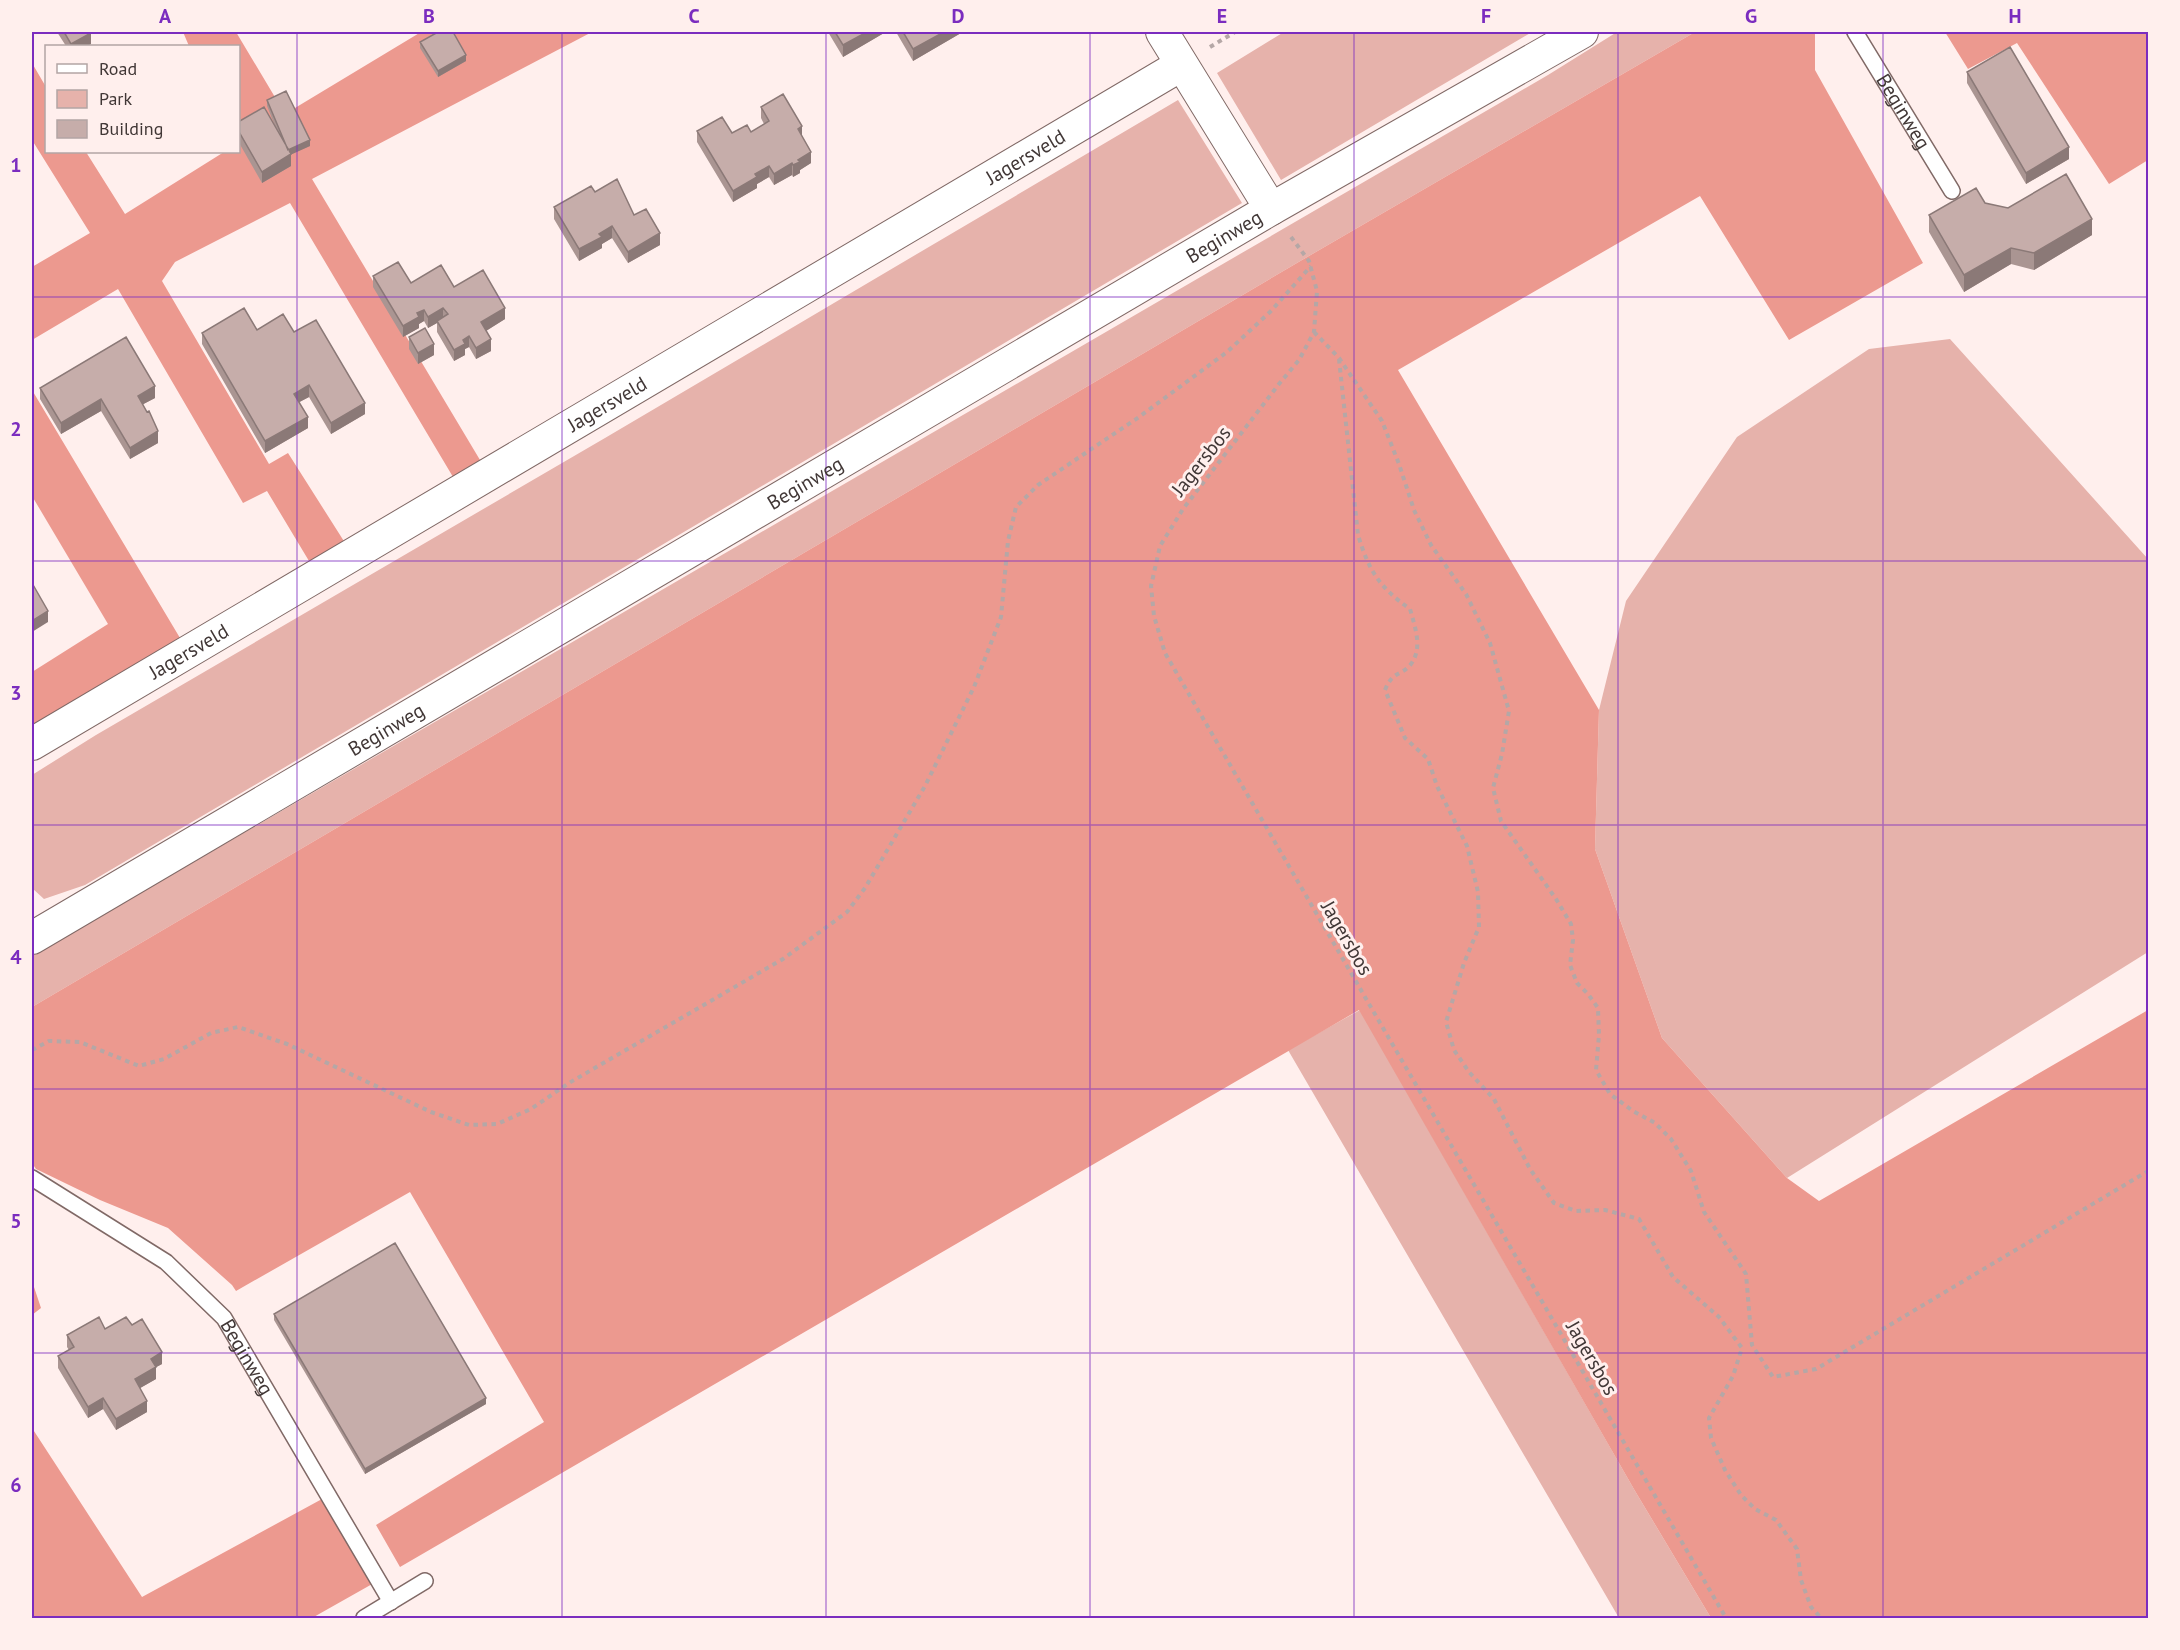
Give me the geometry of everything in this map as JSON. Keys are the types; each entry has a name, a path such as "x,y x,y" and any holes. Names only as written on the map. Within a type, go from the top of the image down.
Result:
{"street":[{"path":"1162,32 1271,209"},
{"name":"Beginweg","path":"32,935 1271,209 1582,32"},
{"name":"Jagersveld","path":"32,744 1181,65"}],"lane":[{"name":"Beginweg","path":"1855,32 1952,191"},
{"name":"Beginweg","path":"32,1178 166,1262 224,1318 391,1602"},
{"path":"364,1618 425,1581"}],"path":[{"name":"Jagersbos","path":"32,1050 49,1041 81,1042 139,1066 164,1059 211,1034 238,1027 287,1044 431,1112 469,1125 497,1124 531,1109 569,1083 783,959 847,912 865,888 925,786 974,687 1001,617 1008,541 1016,507 1038,485 1138,417 1227,352 1271,311 1311,266 1317,291 1314,332 1299,360 1183,509 1160,546 1151,586 1154,616 1165,653 1726,1618"},
{"path":"1314,332 1339,358 1382,421 1414,510 1431,545 1467,594 1490,644 1509,711 1502,754 1493,788 1501,821 1571,924 1573,940 1570,965 1577,983 1598,1008 1599,1035 1596,1070 1610,1094 1633,1111 1655,1123 1671,1139 1691,1171 1704,1212 1746,1274 1752,1345 1773,1377 1816,1370 2148,1171"},
{"path":"1339,358 1358,535 1366,561 1388,594 1410,609 1418,642 1411,665 1390,678 1385,690 1405,738 1428,759 1437,786 1467,846 1478,892 1479,927 1464,963 1446,1022 1454,1050 1469,1072 1494,1100 1530,1169 1554,1203 1576,1210 1605,1210 1639,1219 1674,1277 1719,1317 1742,1348"},
{"path":"1742,1348 1752,1345"},
{"path":"1742,1348 1733,1376 1708,1418 1711,1438 1725,1470 1741,1495 1755,1509 1776,1520 1797,1549 1801,1580 1811,1607 1821,1618"}],"green space":[{"path":"1284,32 1532,32 1281,180 1217,73"},
{"path":"1617,32 1695,32 1302,260 32,1007 32,956 1548,75"},
{"path":"1178,100 1242,203 85,885 44,899 32,888 32,775 96,735"},
{"path":"1950,339 2148,559 2148,952 1787,1178 1662,1038 1595,849 1599,710 1626,601 1737,437 1869,349"},
{"path":"1360,1010 1635,1491 1711,1618 1619,1618 1288,1050"}],"shaded area":[{"path":"183,32 236,32 285,114 421,32 592,32 312,179 483,465 456,482 290,203 175,262 162,281 269,464 288,453 347,546 312,566 267,491 243,503 118,289 32,340 32,267 90,233 32,140 32,63 45,85 45,153 87,153 125,214 222,153 240,153 240,141 245,138 240,130 240,45 189,45"},
{"path":"1695,32 1815,32 1815,70 1923,263 1789,340 1700,196 1398,370 1599,710 1595,849 1662,1038 1787,1178 1819,1201 2148,1010 2148,1618 1711,1618 1635,1491 1359,1010 400,1567 376,1525 544,1422 410,1192 236,1291 168,1228 100,1200 36,1169 32,1163 32,1007 1302,260"},
{"path":"1945,32 2148,32 2148,160 2109,184 2017,43 1968,69"},
{"path":"32,390 183,643 32,732 32,672 108,624 32,496"},
{"path":"32,1281 41,1308 32,1315"},
{"path":"32,1428 142,1597 322,1499 374,1583 312,1618 32,1618"}],"building":[{"path":"64,32 90,32 91,33 71,44"},
{"path":"438,32 453,32 466,55 438,71 420,42"},
{"path":"835,32 867,32 843,45"},
{"path":"903,32 944,32 913,49"},
{"path":"2010,47 2069,147 2026,173 1967,72"},
{"path":"286,91 310,140 288,150 267,100"},
{"path":"783,94 802,126 798,129 811,152 798,160 800,162 793,165 792,163 774,174 769,166 755,174 757,177 733,191 697,131 722,117 732,133 747,125 751,132 769,121 761,107"},
{"path":"264,107 291,154 262,172 240,134 240,121"},
{"path":"2066,174 2092,219 2034,253 2011,248 1964,275 1929,215 1976,188 1985,203 2008,208"},
{"path":"617,179 634,215 646,209 660,233 628,252 612,226 599,234 602,237 579,249 554,207 591,186 595,192"},
{"path":"398,262 411,283 441,265 454,287 483,270 505,308 481,322 491,339 476,348 469,336 463,340 465,344 454,350 437,321 448,314 443,308 428,317 424,310 417,313 419,317 403,326 373,276"},
{"path":"244,308 257,330 283,314 294,332 316,320 365,403 331,423 309,385 294,394 308,417 265,441 202,333"},
{"path":"425,328 434,344 418,353 409,337"},
{"path":"126,337 155,386 138,396 147,412 149,411 158,431 130,448 101,399 61,423 40,388"},
{"path":"32,583 48,611 32,621"},
{"path":"395,1243 486,1398 365,1469 274,1314"},
{"path":"99,1317 105,1329 126,1317 132,1325 142,1319 162,1352 151,1359 156,1367 135,1379 147,1401 116,1419 103,1398 88,1407 58,1356 74,1347 67,1335"}]}
